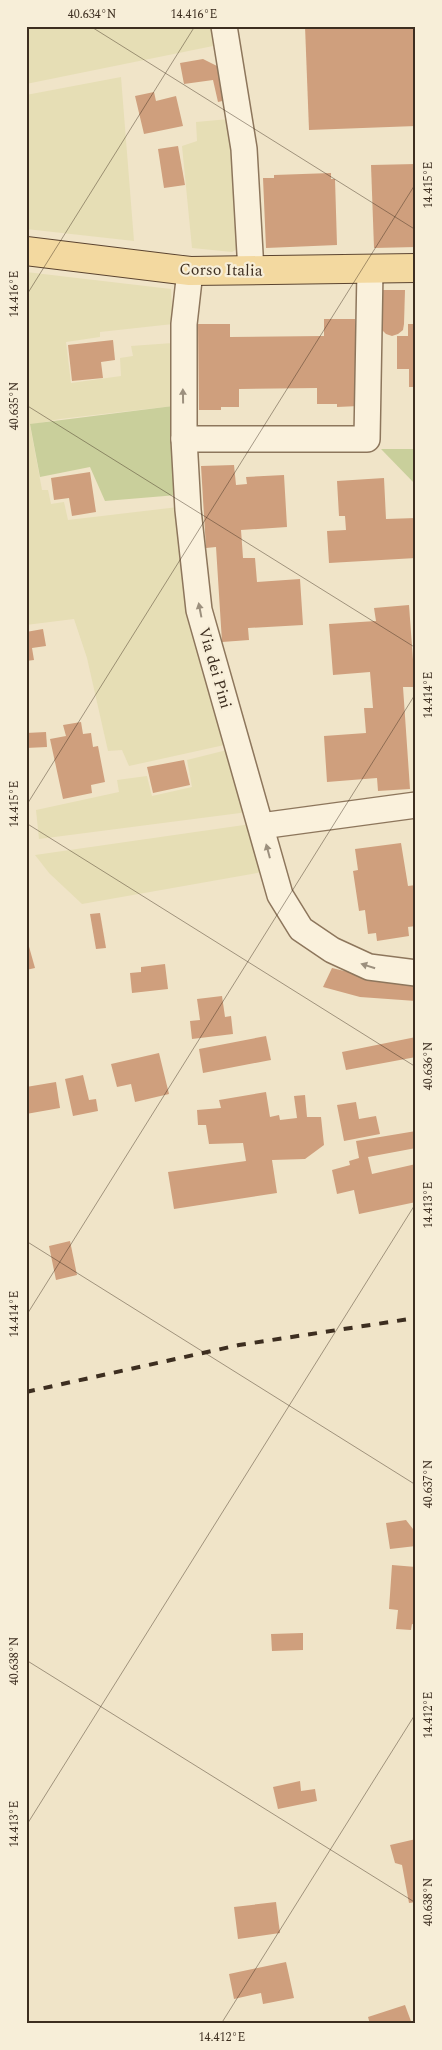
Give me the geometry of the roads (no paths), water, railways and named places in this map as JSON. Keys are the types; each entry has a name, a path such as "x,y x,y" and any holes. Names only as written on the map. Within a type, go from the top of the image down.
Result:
{"main road":[{"name":"Corso Italia","path":"26,252 190,270 379,270 416,268"}],"street":[{"path":"224,26 244,149 251,271"},
{"name":"Via dei Pini","path":"190,270 184,324 184,438 188,510 199,610 280,895 301,929 332,950 369,968 416,973"},
{"path":"184,438 367,439 379,270"},
{"path":"261,826 416,805"}],"railway":[{"path":"26,1392 239,1345 416,1318"}]}
